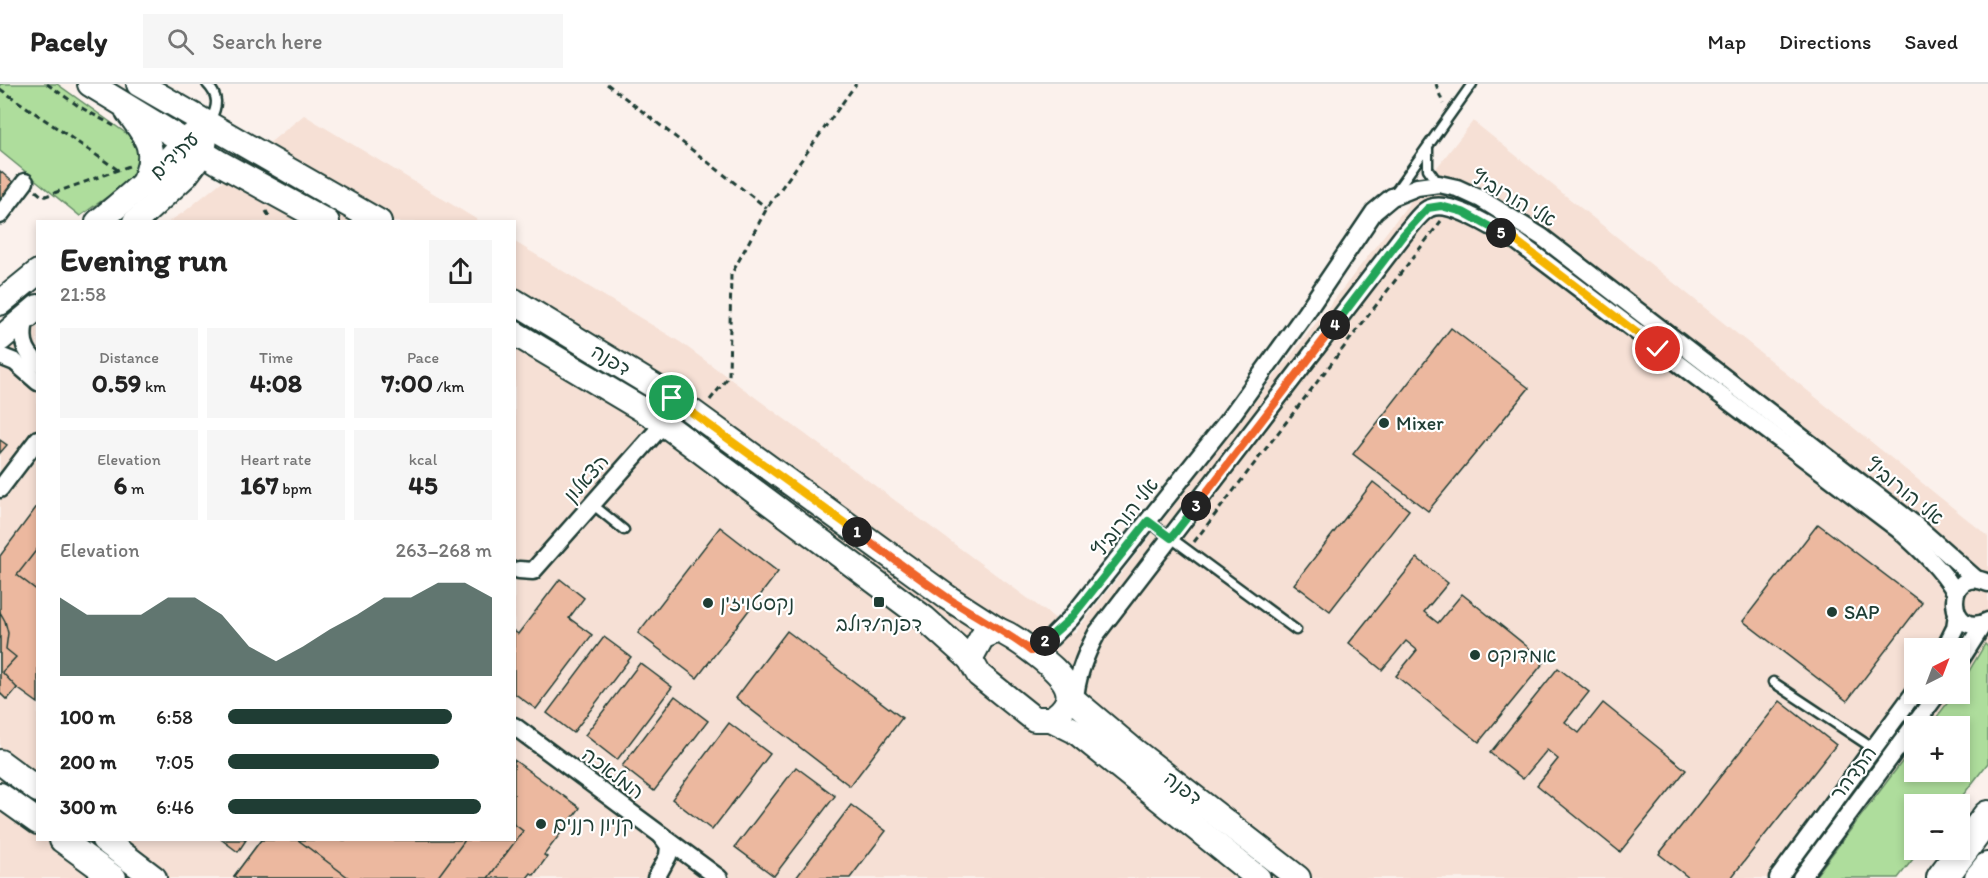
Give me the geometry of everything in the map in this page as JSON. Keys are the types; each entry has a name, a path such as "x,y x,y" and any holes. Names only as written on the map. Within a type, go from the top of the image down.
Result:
{"highway":[{"path":"1970,820 1988,798"},
{"path":"1942,878 1988,816"},
{"path":"1923,878 1937,860"},
{"path":"1980,878 1988,868"}],"street":[{"path":"90,84 254,183 323,220"},
{"path":"139,84 376,220"},
{"path":"121,103 147,140 151,158 149,171 142,185"},
{"name":"עתידים","path":"137,220 185,176 193,147 208,123"},
{"name":"עתידים","path":"100,220 167,161 193,147"},
{"path":"166,195 206,177 236,177 254,183"},
{"path":"0,215 25,182"},
{"name":"אלי הורוביץ","path":"1031,651 1051,638 1071,618 1236,409 1374,212 1392,197 1417,187 1439,184 1457,188 1480,199 1542,237 1913,523 1982,581"},
{"name":"אלי הורוביץ","path":"1072,699 1084,657 1096,633 1404,234 1428,208 1441,206 1463,212 1515,240 1898,529 1928,556 1956,593"},
{"path":"0,303 36,274"},
{"name":"דפנה","path":"516,302 676,401 947,597 998,630 1011,635 1058,672 1067,684 1072,699 1132,749 1298,878"},
{"path":"0,339 32,312"},
{"path":"32,312 23,341 27,351 36,361"},
{"name":"דפנה","path":"516,334 659,420 924,618 970,659 979,675 1034,718 1051,719 1075,731 1257,878"},
{"path":"0,356 15,362 36,380"},
{"name":"הצאלון","path":"517,572 676,401"},
{"name":"הצאלון","path":"517,572 533,571 592,504 659,420"},
{"path":"0,489 36,442"},
{"path":"1950,638 1955,628 1957,614 1954,603 1956,593 1964,583 1982,581"},
{"path":"1957,614 1966,622 1978,624 1986,622"},
{"path":"1970,646 1986,622"},
{"path":"970,659 982,638 998,630"},
{"path":"1051,719 1072,699"},
{"name":"התדהר","path":"1778,878 1906,704"},
{"name":"התדהר","path":"1801,878 1930,704"},
{"name":"המלאכה","path":"516,727 718,878"},
{"path":"0,762 36,789"},
{"path":"0,795 36,821"},
{"path":"656,878 668,856 669,846 660,835"},
{"path":"63,841 114,878"},
{"path":"105,841 154,878"},
{"path":"668,878 686,854"}],"lane":[{"path":"207,84 217,97 216,107 208,123"},
{"path":"1392,197 1472,84"},
{"path":"1429,146 1428,169 1439,184"},
{"path":"592,504 624,530"},
{"path":"1148,521 1296,630"},
{"path":"1773,682 1874,748"}],"path":[{"path":"47,84 80,107 117,128"},
{"path":"607,84 767,208"},
{"path":"709,401 729,376 731,275 767,208 856,84"},
{"path":"1436,84 1448,116"},
{"path":"0,89 118,170"},
{"path":"25,182 43,197 151,158"},
{"path":"1188,550 1451,208"}],"shaded area":[{"path":"304,115 478,220 171,220"},
{"path":"1473,121 1988,536 1988,719 1970,723 1970,716 1904,716 1904,782 1914,782 1914,794 1904,794 1904,819 1866,878 0,878 0,350 36,321 36,841 516,841 516,243 680,342 1075,633"}],"green space":[{"path":"0,84 57,84 134,139 144,158 135,177 80,216 0,151"},
{"path":"1985,644 1988,647 1988,763 1964,794 1904,794 1904,860 1912,860 1898,878 1814,878 1904,759 1904,782 1970,782 1970,716 1938,716 1947,704 1970,704 1970,670"}],"building":[{"path":"0,171 14,183 0,200"},
{"path":"1451,328 1529,388 1428,511 1353,454"},
{"path":"0,440 7,445 0,453"},
{"path":"1373,482 1409,510 1330,611 1294,584"},
{"path":"36,508 36,702 17,688 7,700 0,693 0,556"},
{"name":"SAP","path":"1818,524 1922,603 1847,701 1743,621"},
{"name":"נקסטויז'ן","path":"720,527 778,572 697,678 638,633"},
{"path":"36,551 36,589 17,575"},
{"name":"אמדוקס","path":"1417,558 1448,583 1424,612 1438,623 1462,594 1545,661 1479,742 1396,676 1417,650 1406,641 1382,670 1349,643"},
{"path":"560,579 584,598 569,618 592,635 536,709 516,694 516,632 518,634"},
{"path":"0,612 8,633 6,649 16,657 2,672 17,688 7,700 0,693"},
{"path":"787,631 902,718 850,786 736,698"},
{"path":"604,637 631,657 573,733 547,713"},
{"path":"640,663 672,687 617,760 585,735"},
{"name":"אמדוקס","path":"1558,668 1589,692 1565,722 1579,733 1603,703 1686,770 1620,852 1537,785 1558,759 1547,750 1523,779 1490,753"},
{"path":"675,696 708,721 654,791 622,766"},
{"path":"1780,701 1836,745 1731,878 1689,878 1659,854"},
{"path":"729,723 770,754 712,830 672,799"},
{"name":"קניון רננים","path":"516,761 580,808 544,855 547,857 534,875 531,873 527,878 237,878 234,876 260,841 516,841"},
{"path":"796,767 835,796 774,876 735,847"},
{"path":"851,805 886,831 850,878 796,878"},
{"path":"516,826 523,831 516,840"},
{"path":"223,841 245,841 238,852"},
{"path":"260,841 299,841 349,878 237,878 234,876"},
{"path":"464,841 516,841 488,878 437,878"}],"place":[{"name":"Mixer","path":"1384,423"},
{"name":"דפנה/דולב","path":"879,602"},
{"name":"נקסטויז'ן","path":"708,603"},
{"name":"SAP","path":"1832,612"},
{"name":"אמדוקס","path":"1475,655"},
{"name":"קניון רננים","path":"541,824"}],"route":[{"path":"672,398 947,597 998,630 1011,635 1031,651 1051,638 1071,618 1148,521 1171,538 1404,234 1428,208 1441,206 1463,212 1515,240 1658,349"}]}
